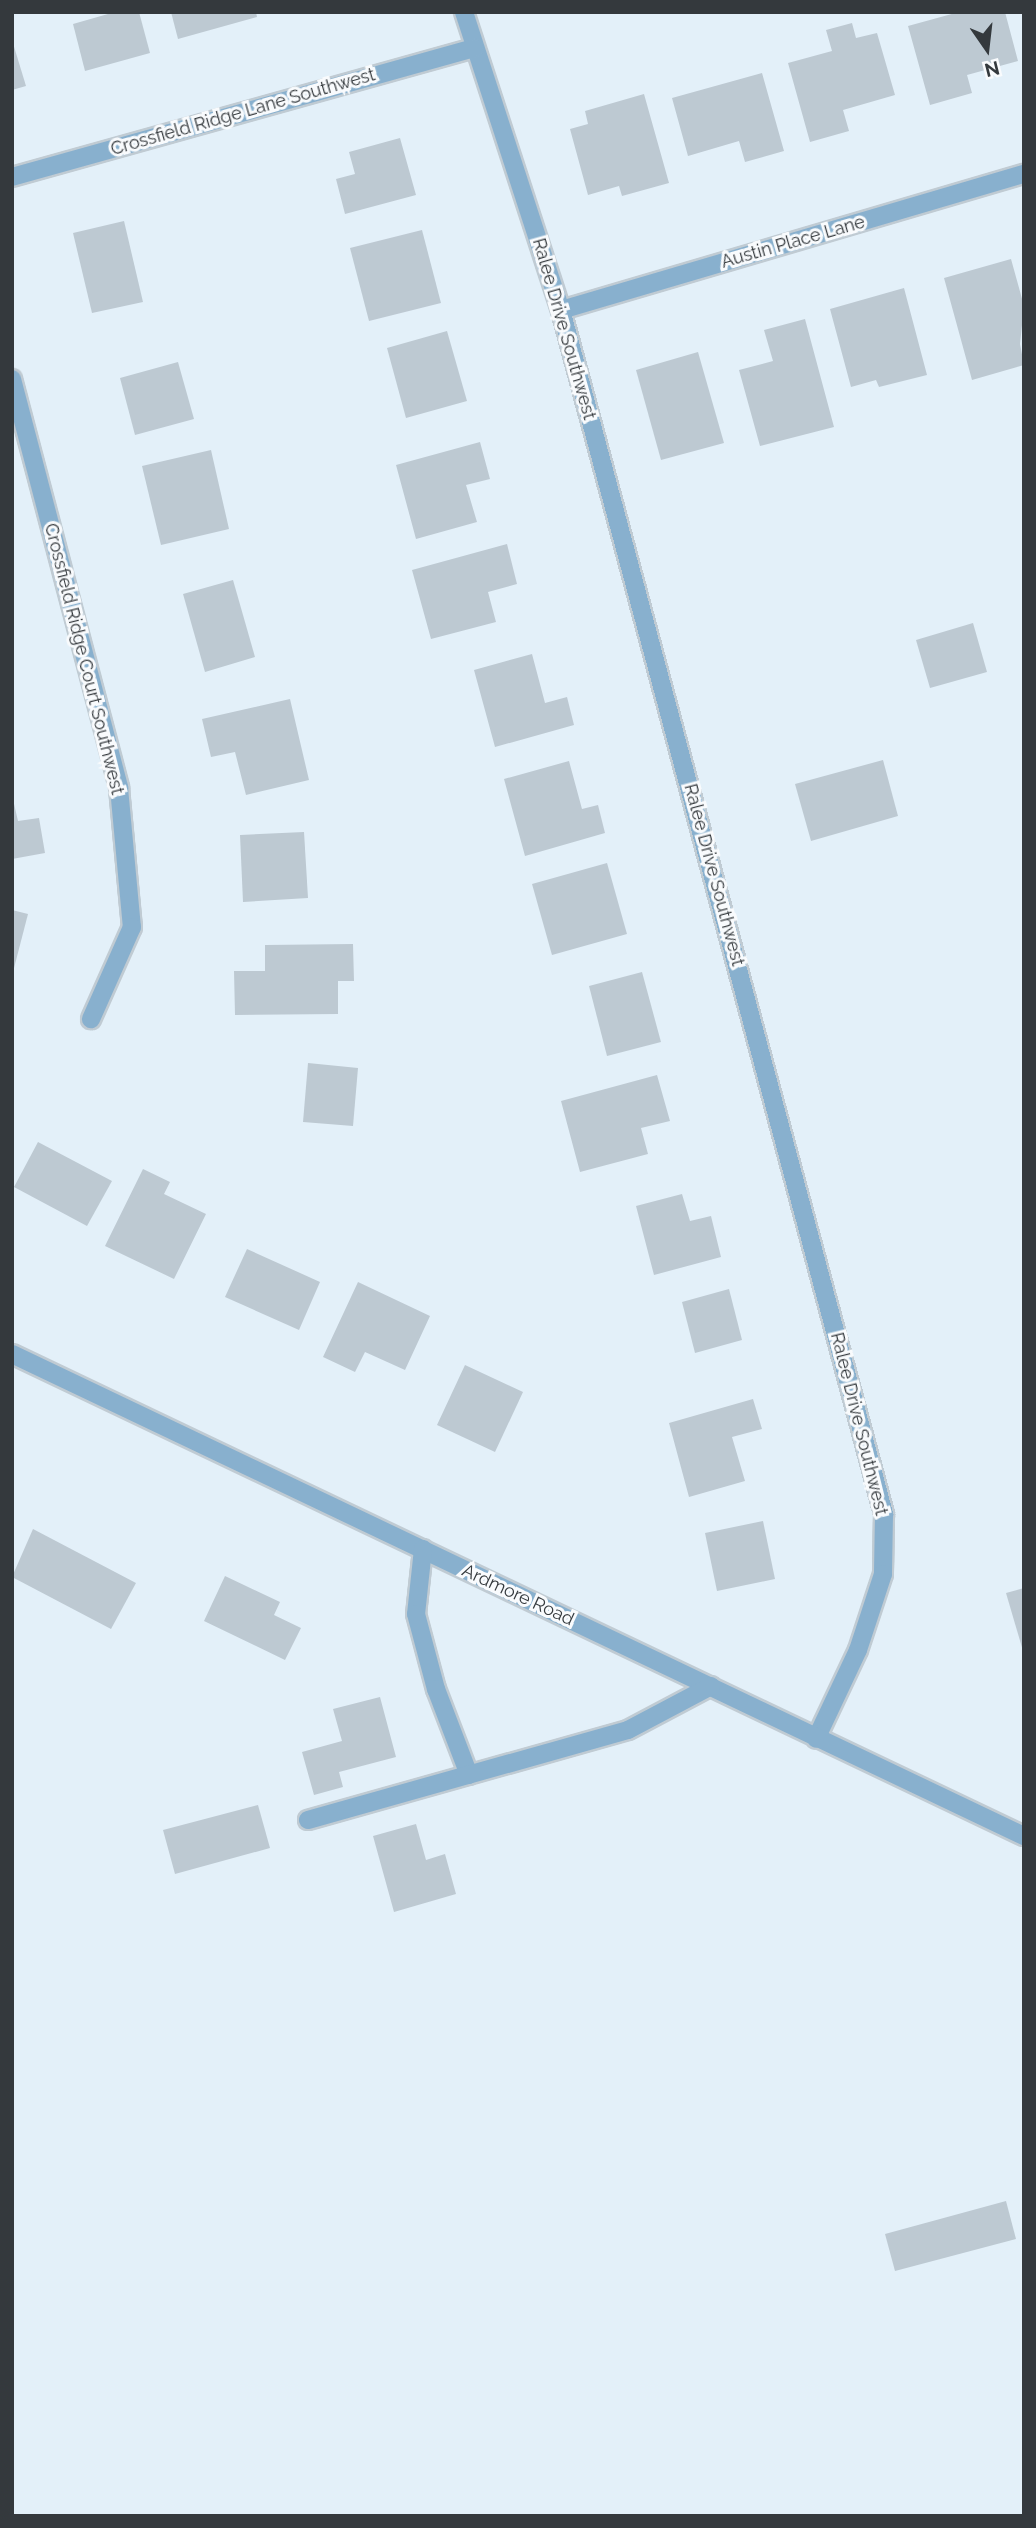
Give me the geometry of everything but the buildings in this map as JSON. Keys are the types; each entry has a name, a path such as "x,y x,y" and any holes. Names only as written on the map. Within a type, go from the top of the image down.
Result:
{"street":[{"name":"Ralee Drive Southwest","path":"464,12 561,310 884,1514 883,1574 858,1650 816,1739"},
{"name":"Crossfield Ridge Lane Southwest","path":"12,177 474,48"},
{"name":"Austin Place Lane","path":"561,310 1024,174"},
{"name":"Crossfield Ridge Court Southwest","path":"12,379 119,788 132,927 91,1019"},
{"name":"Ardmore Road","path":"12,1354 1024,1836"},
{"path":"423,1549 416,1614 436,1689 469,1775"},
{"path":"308,1820 628,1730 711,1686"}]}
